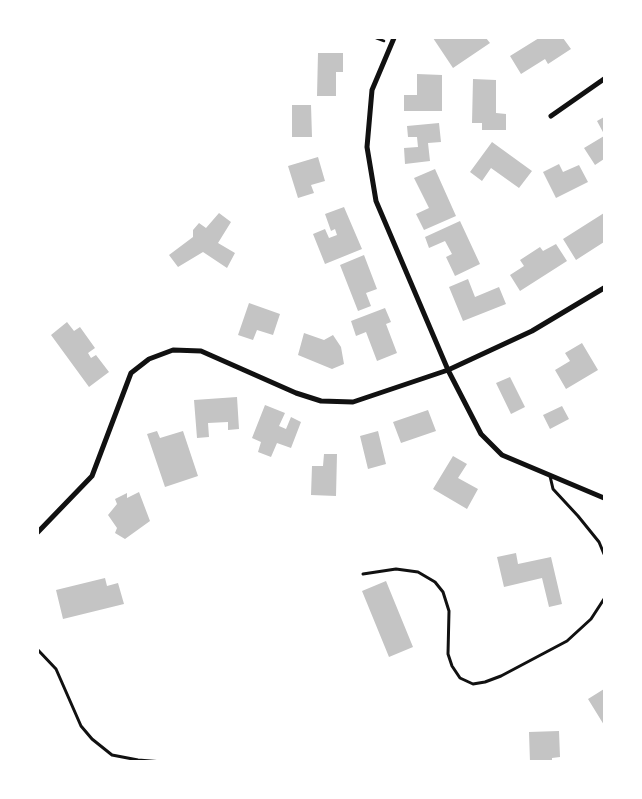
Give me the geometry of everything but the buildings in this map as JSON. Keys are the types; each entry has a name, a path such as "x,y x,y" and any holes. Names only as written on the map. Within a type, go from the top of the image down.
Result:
{"street":[{"path":"394,38 372,90 368,147 376,201 448,370 481,434 502,455 604,498"},
{"path":"551,116 604,79"},
{"path":"38,532 92,476 131,373 149,358 173,350 200,351 296,394 320,401 353,402 448,370 532,330 604,288"}],"lane":[{"path":"550,475 553,489 599,542 604,554"},
{"path":"363,574 396,569 418,572 435,582 443,592 448,610 448,654 452,666 460,678 473,684 501,676 567,641 591,619 604,600"},
{"path":"38,650 56,669 81,726 92,738 112,755 163,762"},
{"path":"175,762 206,762"}]}
